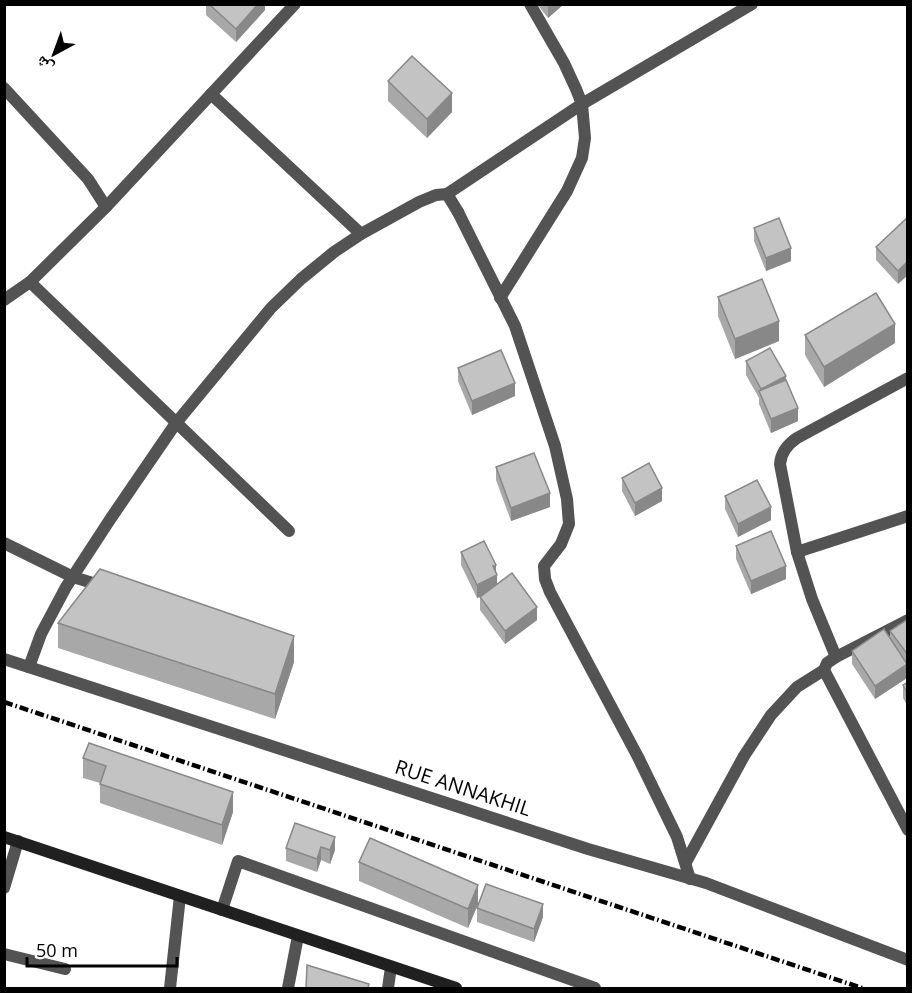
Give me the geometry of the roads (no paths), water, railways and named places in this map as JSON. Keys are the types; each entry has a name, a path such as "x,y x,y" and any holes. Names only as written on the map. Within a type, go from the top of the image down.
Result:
{"main road":[{"path":"4,837 456,988"}],"street":[{"path":"4,300 30,282 106,207 295,4"},
{"path":"500,298 567,191 582,159 585,138 582,104 564,63 530,4"},
{"path":"28,667 40,634 73,577 176,423 271,308 301,279 334,252 361,234 419,202 436,195 447,194 582,104 752,4"},
{"path":"4,88 88,179 106,207"},
{"path":"212,94 361,234"},
{"path":"447,194 515,326 555,447 567,499 569,524 561,544 544,567 545,579 677,837 690,879"},
{"path":"30,282 289,531"},
{"path":"836,657 812,598 797,552 780,464 786,448 797,438 908,378"},
{"path":"797,552 908,516"},
{"path":"4,543 73,577 96,584"},
{"path":"686,862 744,756 771,715 797,687 824,670 827,663 908,620"},
{"name":"RUE ANNAKHIL","path":"4,658 588,849 762,903 908,960"},
{"path":"824,670 908,830"},
{"path":"4,888 18,841"},
{"path":"222,910 238,861 595,988"},
{"path":"170,988 180,896"},
{"path":"288,988 298,936"},
{"path":"4,954 65,969"},
{"path":"388,988 391,966"}],"railway":[{"path":"4,702 862,988"}]}
